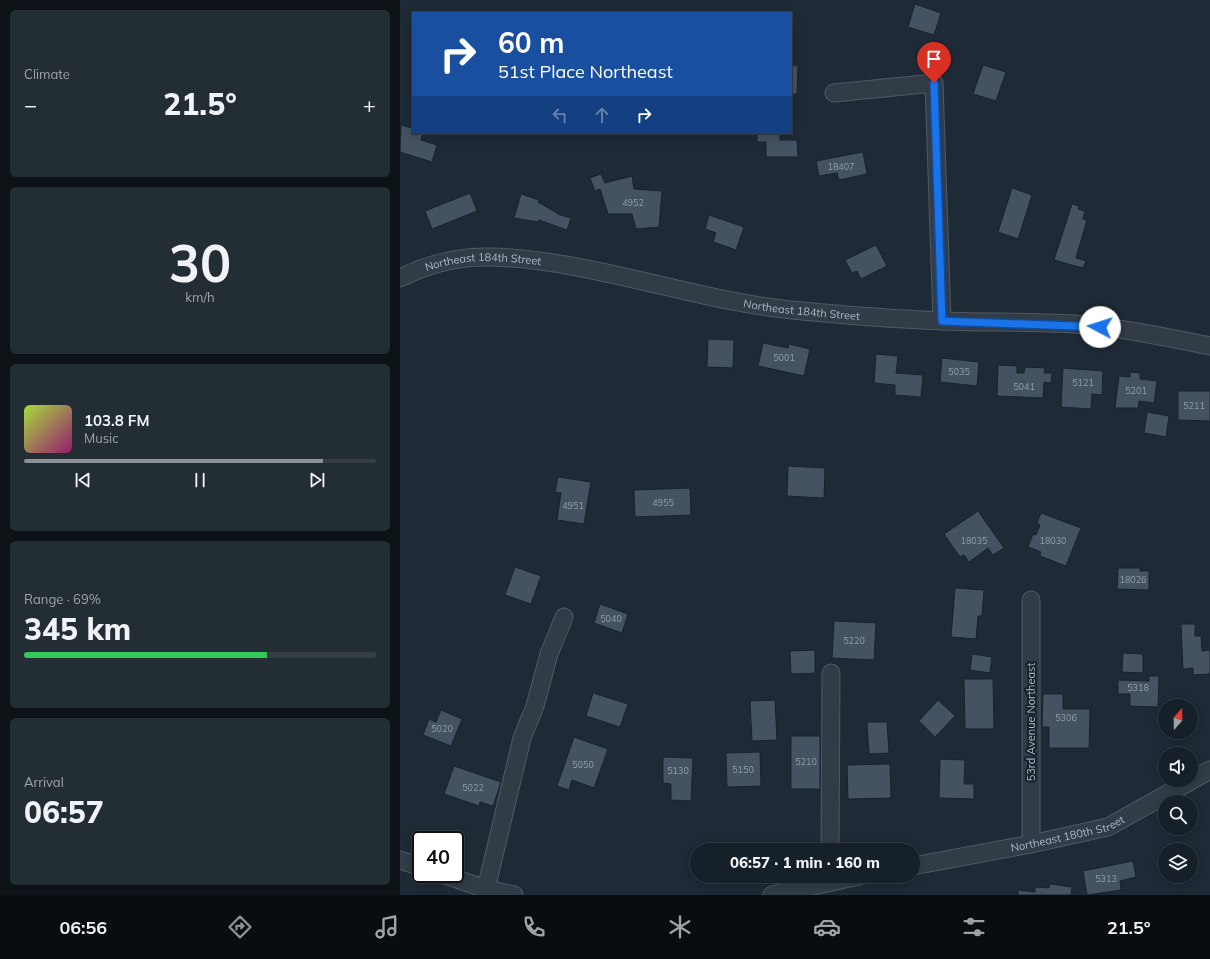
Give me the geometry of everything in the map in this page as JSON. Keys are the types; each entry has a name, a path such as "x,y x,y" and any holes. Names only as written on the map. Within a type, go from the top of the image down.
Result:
{"street":[{"path":"834,93 934,83 942,321"},
{"name":"Northeast 184th Street","path":"400,278 416,270 456,258 490,257 530,259 587,269 742,302 790,310 942,321 1087,325 1151,334 1210,346"},
{"name":"53rd Avenue Northeast","path":"1031,600 1031,844"},
{"path":"486,889 522,738 535,706 549,654 564,617"},
{"path":"830,843 831,673"},
{"name":"Northeast 180th Street","path":"920,865 1031,844 1108,827 1210,770"},
{"path":"400,860 412,864"},
{"path":"464,882 486,889 514,895"},
{"path":"772,895 815,883"}],"building":[{"path":"915,4 941,13 934,35 908,27"},
{"path":"792,65 798,66 797,94 792,94"},
{"path":"983,65 1006,72 996,101 973,94"},
{"path":"401,125 412,128 412,134 423,134 421,140 437,145 432,162 400,152"},
{"path":"757,134 780,134 780,140 797,140 798,157 766,157 766,142 757,142"},
{"path":"863,152 867,174 839,180 837,173 819,176 816,161"},
{"path":"601,174 605,183 632,176 634,189 662,191 659,227 636,229 632,214 608,214 600,189 595,191 590,178"},
{"path":"1012,188 1032,195 1018,239 998,232"},
{"path":"470,193 477,211 432,229 425,211"},
{"path":"521,194 539,200 538,202 560,215 571,218 567,230 539,220 538,222 514,218"},
{"path":"1072,204 1079,206 1078,209 1085,211 1083,219 1087,220 1076,258 1086,261 1083,268 1054,260"},
{"path":"709,215 744,227 736,250 713,242 716,233 705,229"},
{"path":"876,245 887,266 861,279 857,271 852,273 845,260"},
{"path":"708,339 734,340 733,368 707,367"},
{"path":"763,343 788,348 789,344 810,349 804,376 758,366"},
{"path":"876,354 898,356 896,373 923,375 921,397 895,395 895,385 874,383"},
{"path":"942,358 979,362 977,386 940,382"},
{"path":"998,365 1017,366 1017,373 1024,373 1025,367 1045,368 1044,373 1052,373 1051,383 1044,382 1043,398 997,396"},
{"path":"1063,368 1103,371 1102,395 1092,394 1091,409 1061,407"},
{"path":"1130,372 1140,373 1140,379 1157,381 1154,403 1139,401 1138,408 1115,408 1119,376 1130,377"},
{"path":"1178,391 1210,391 1210,421 1178,420"},
{"path":"1147,412 1169,416 1166,437 1144,433"},
{"path":"788,466 825,468 824,498 787,496"},
{"path":"558,477 591,482 584,524 557,520 561,493 555,492"},
{"path":"690,488 691,515 635,517 634,490"},
{"path":"978,511 1004,548 993,555 988,548 969,562 964,555 960,557 944,534"},
{"path":"1041,513 1081,528 1066,566 1040,556 1041,552 1028,547 1033,534 1036,535 1040,525 1037,523"},
{"path":"515,567 541,576 531,604 505,595"},
{"path":"1118,568 1140,568 1140,571 1149,571 1149,590 1117,589"},
{"path":"955,588 984,590 982,616 978,616 976,639 951,637"},
{"path":"600,604 628,614 622,633 594,623"},
{"path":"834,621 876,623 874,660 832,658"},
{"path":"1181,624 1195,624 1195,636 1201,636 1202,651 1210,650 1210,674 1193,675 1193,668 1183,669"},
{"path":"815,650 815,673 791,674 790,651"},
{"path":"1123,653 1143,654 1143,673 1122,672"},
{"path":"972,654 992,657 990,673 970,670"},
{"path":"1149,676 1159,676 1158,707 1130,706 1130,694 1118,694 1118,680 1149,681"},
{"path":"964,679 993,679 994,729 965,729"},
{"path":"593,693 628,704 620,727 586,716"},
{"path":"1043,694 1063,694 1063,709 1090,709 1089,748 1049,748 1049,727 1042,727"},
{"path":"775,700 777,740 752,741 750,701"},
{"path":"938,700 955,716 935,737 919,721"},
{"path":"441,710 462,719 451,746 423,735 429,719 436,722"},
{"path":"867,722 887,722 889,753 869,754"},
{"path":"791,736 820,736 820,789 791,789"},
{"path":"574,737 608,749 594,788 572,780 569,790 557,786"},
{"path":"760,752 761,786 727,787 726,753"},
{"path":"663,757 693,758 691,801 671,800 671,784 663,783"},
{"path":"940,759 965,760 964,784 974,784 974,799 939,798"},
{"path":"890,764 891,798 848,799 847,765"},
{"path":"454,766 501,782 493,806 480,802 479,806 444,794"},
{"path":"1133,861 1136,877 1120,881 1121,890 1087,895 1083,871"},
{"path":"1050,884 1072,887 1071,895 1018,895 1018,890 1035,892 1035,887 1049,888"}],"route":[{"path":"934,83 942,321 1087,325 1100,327"}]}
